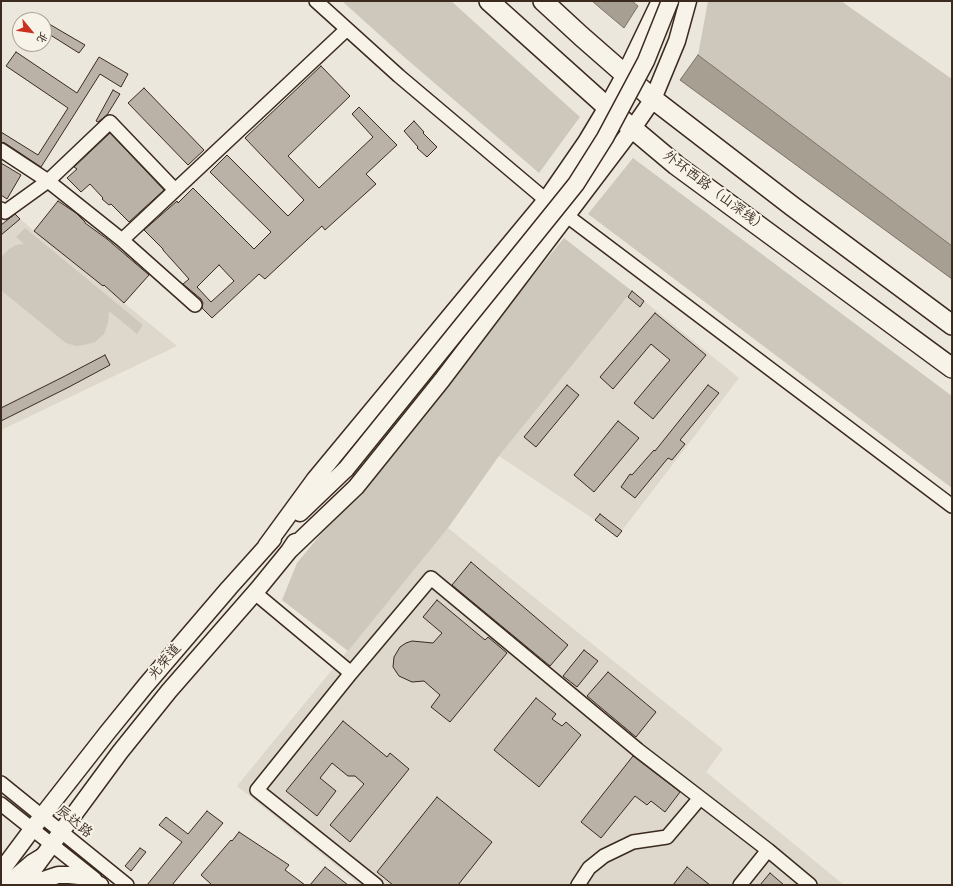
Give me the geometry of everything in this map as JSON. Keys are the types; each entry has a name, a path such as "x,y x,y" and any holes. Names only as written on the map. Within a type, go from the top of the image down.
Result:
{"highway":[{"name":"外环西路（山深线）","path":"489,1 607,107 676,165 952,368"},
{"path":"543,1 653,98 792,206 952,325"}],"main road":[{"path":"266,546 315,479 546,200 586,142 607,107 625,74 660,1"},
{"path":"289,551 346,468 576,184 605,138 646,61 670,1"},
{"path":"289,551 356,487 442,380 632,128 653,98 676,41 688,1"},
{"name":"光荣道","path":"1,871 107,732 224,594 266,546 346,468"},
{"name":"光荣道","path":"22,885 53,850 61,832 120,752 159,703 255,593 289,551"},
{"path":"36,885 40,881 58,875 79,876 101,885"}],"street":[{"path":"316,1 399,76 546,200 952,506"},
{"path":"122,240 347,29"},
{"path":"2,212 48,181 110,122 175,190"},
{"path":"1,150 48,181 122,240 195,305"},
{"path":"376,885 257,790 351,673 431,578 632,745 768,850 810,885"},
{"path":"255,593 351,673"},
{"name":"辰达路","path":"1,783 127,885"},
{"path":"578,885 589,868 604,856 632,842 667,837 700,798"},
{"path":"1,804 32,829 53,850 101,885"},
{"path":"4,885 32,861 53,850 82,858 112,873"},
{"path":"740,885 768,850"}],"shaded area":[{"path":"342,1 451,1 580,117 539,173 403,56"},
{"path":"592,1 632,1 638,6 624,28"},
{"path":"708,1 841,1 952,79 952,246 698,55"},
{"path":"698,55 952,246 952,279 680,80"},
{"path":"633,158 952,396 952,488 588,214"},
{"path":"15,214 177,346 1,430 1,225"},
{"path":"25,228 143,325 137,334 109,311 108,323 104,334 95,342 76,346 66,343 3,292 1,288 1,257 9,249 16,245 24,244 16,237"},
{"path":"564,238 632,291 499,456 448,528 348,651 282,600 297,563"},
{"path":"632,291 739,378 617,537 595,520 499,456"},
{"path":"448,528 723,749 706,772 844,885 360,885 237,786"}],"building":[{"path":"52,26 85,45 79,53 52,36"},
{"path":"16,52 77,93 99,57 128,74 121,87 100,74 41,167 5,143 1,142 1,132 38,155 68,108 6,66"},
{"path":"321,66 350,96 288,156 319,188 373,137 352,114 359,107 397,145 366,174 376,184 325,230 322,226 265,279 259,274 212,318 202,308 203,303 201,299 183,284 189,279 144,230 177,201 178,203 193,188 254,249 271,232 210,172 227,155 288,216 304,200 245,138","holes":["219,265 234,281 211,302 197,287"]},
{"path":"144,88 204,150 188,165 128,103"},
{"path":"113,90 120,94 107,115 98,122 96,121"},
{"path":"414,121 424,132 423,133 437,147 427,157 417,148 418,147 404,131"},
{"path":"110,133 164,190 129,222 111,204 109,205 102,199 103,198 90,184 81,192 67,178 77,169 74,167"},
{"path":"1,163 21,175 7,199 1,195"},
{"path":"58,201 76,213 85,223 107,239 149,275 124,303 104,285 103,286 34,231"},
{"path":"15,214 20,219 1,235 1,225"},
{"path":"632,291 644,301 640,307 628,297"},
{"path":"655,313 706,355 653,419 634,403 670,360 651,344 613,389 600,377"},
{"path":"105,355 110,365 1,421 1,408"},
{"path":"567,385 579,395 536,447 524,437"},
{"path":"708,385 719,393 680,440 685,444 672,460 668,458 635,498 621,487 630,474 632,475 654,450 655,451"},
{"path":"618,421 639,438 594,492 574,475"},
{"path":"600,514 622,531 617,537 595,520"},
{"path":"471,562 568,645 550,666 452,585"},
{"path":"437,600 485,640 488,637 507,653 450,722 431,707 440,695 424,681 412,682 399,676 393,667 394,657 400,647 412,641 433,643 442,633 423,617"},
{"path":"584,650 598,661 577,687 563,676"},
{"path":"608,672 656,712 636,737 587,696"},
{"path":"536,698 556,714 552,719 562,726 566,722 581,735 539,787 494,750"},
{"path":"343,721 387,757 390,753 409,769 350,842 330,825 364,784 355,776 348,776 332,763 320,778 336,791 317,816 286,791"},
{"path":"633,756 680,792 665,812 651,801 647,805 635,796 601,838 581,822"},
{"path":"437,797 492,842 458,885 393,885 377,872"},
{"path":"207,811 223,823 172,885 147,885 182,842 159,825 166,817 188,834"},
{"path":"239,832 289,865 285,870 305,885 212,885 201,875"},
{"path":"140,848 146,852 131,871 125,866"},
{"path":"325,867 348,885 310,885"},
{"path":"687,867 710,885 673,885"},
{"path":"770,873 784,885 760,885"}]}
